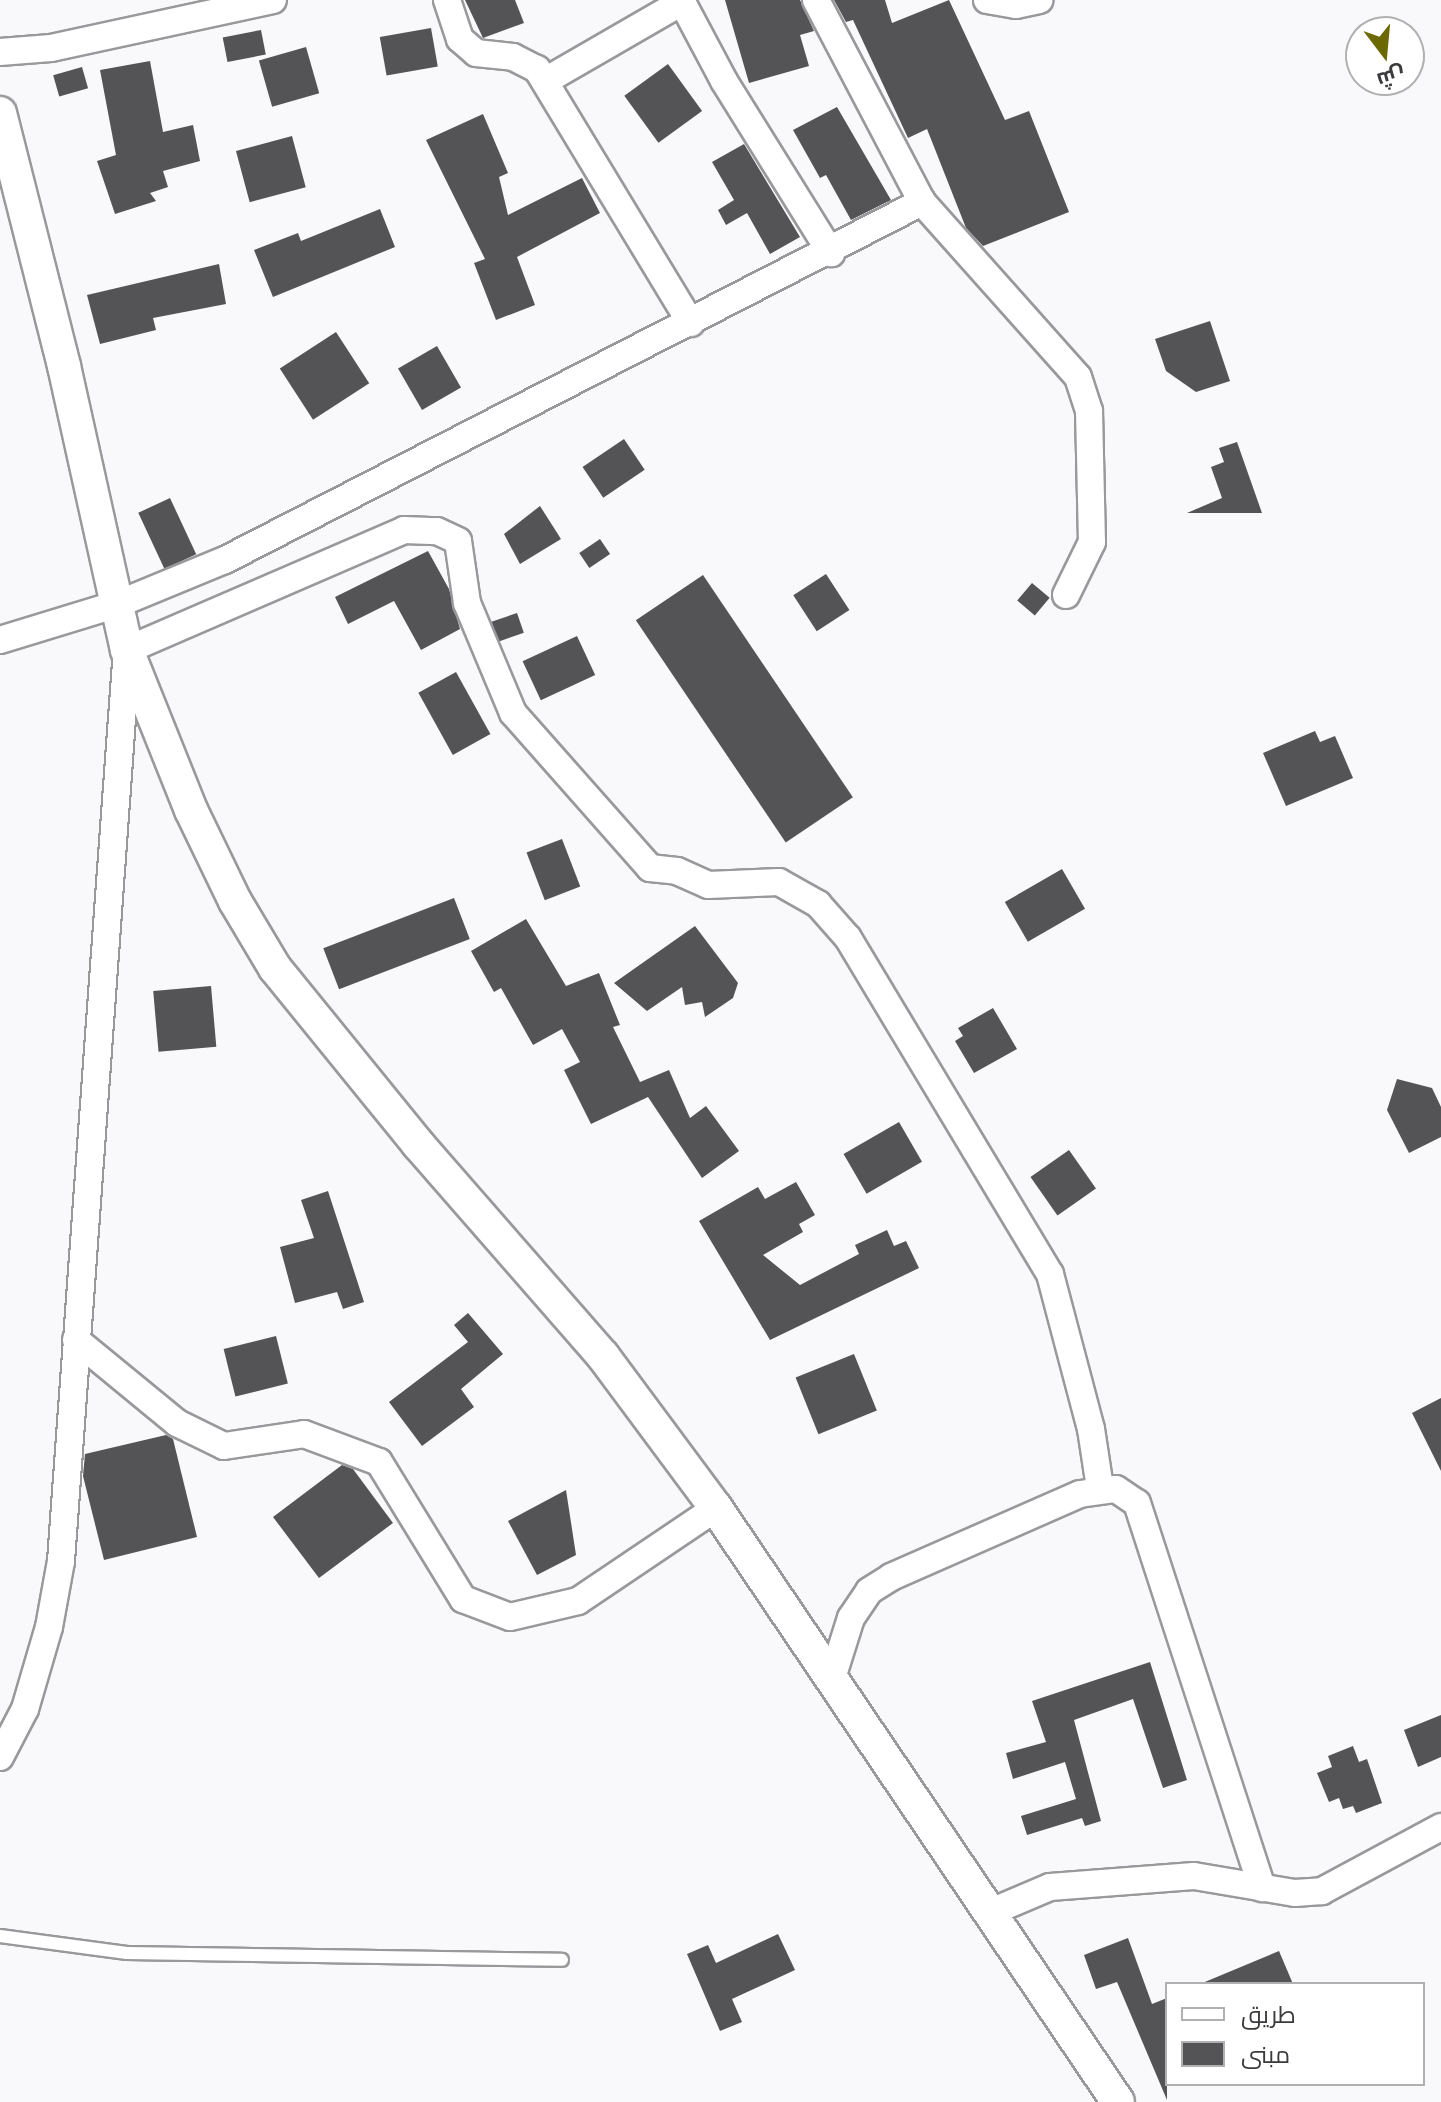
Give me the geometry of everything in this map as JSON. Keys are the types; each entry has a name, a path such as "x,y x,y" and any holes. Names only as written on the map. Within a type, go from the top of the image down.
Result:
{"street":[{"path":"0,52 65,46 273,0"},
{"path":"447,0 460,39 476,53 513,57 537,69 691,323"},
{"path":"816,0 922,202 1078,377 1089,411 1092,542 1066,595"},
{"path":"987,0 1016,5 1039,0"},
{"path":"545,81 681,1 831,253"},
{"path":"0,113 127,650 191,810 235,901 275,968 418,1144 603,1356 716,1508 833,1675 1118,2102"},
{"path":"0,640 118,604 225,560 831,253 922,202"},
{"path":"127,650 404,530 437,531 458,541 467,603 513,713 630,848 650,868 677,871 708,885 779,882 818,904 848,938 1050,1274 1091,1429 1100,1488"},
{"path":"0,1757 25,1709 49,1627 61,1561 127,650"},
{"path":"76,1340 177,1423 224,1446 304,1434 379,1462 463,1599 510,1617 578,1601 716,1508"},
{"path":"833,1675 851,1618 869,1591 891,1577 1100,1488 1116,1489 1137,1503 1262,1888"},
{"path":"991,1912 1050,1887 1194,1876 1262,1888 1322,1891 1441,1827"}],"lane":[{"path":"0,1936 127,1953 562,1960"}],"building":[{"path":"465,0 515,0 524,23 483,38"},
{"path":"725,0 800,0 814,31 800,35 809,66 749,83"},
{"path":"834,0 885,0 892,23 949,0 1005,120 1029,111 1069,212 983,246 966,228 927,129 908,138 853,20 846,22"},
{"path":"431,28 438,66 387,75 380,37"},
{"path":"261,30 266,55 227,62 223,37"},
{"path":"306,47 319,93 272,107 259,61"},
{"path":"150,61 163,132 193,125 200,161 163,171 168,187 150,193 156,201 115,214 97,161 116,155 100,70"},
{"path":"668,64 702,111 658,143 624,96"},
{"path":"82,67 88,88 59,96 53,75"},
{"path":"837,107 891,200 851,220 826,175 820,178 793,130"},
{"path":"483,114 508,173 499,177 508,215 582,178 600,213 517,257 535,305 496,320 474,263 485,259 426,140"},
{"path":"292,136 306,187 250,202 236,151"},
{"path":"744,144 800,237 770,254 747,213 726,225 718,210 734,200 712,162"},
{"path":"380,209 395,247 273,297 254,250 298,233 301,241"},
{"path":"219,264 226,304 153,318 156,330 100,344 87,295"},
{"path":"1210,321 1230,381 1196,392 1166,371 1155,339"},
{"path":"336,332 369,383 313,420 280,368"},
{"path":"437,346 461,388 422,410 398,368"},
{"path":"624,439 645,470 603,498 583,467"},
{"path":"1237,442 1262,513 1187,513 1222,498 1211,467 1224,462 1219,448"},
{"path":"170,498 196,554 164,569 138,513"},
{"path":"540,506 561,539 520,564 504,534"},
{"path":"600,539 610,554 589,568 579,553"},
{"path":"428,551 449,589 460,629 421,650 394,601 348,624 335,597"},
{"path":"826,574 849,610 817,631 793,595"},
{"path":"703,575 853,797 786,842 636,620"},
{"path":"1032,583 1050,598 1035,615 1017,601"},
{"path":"517,613 524,633 498,642 491,622"},
{"path":"577,636 595,675 541,700 523,661"},
{"path":"456,672 490,734 453,755 418,693"},
{"path":"1315,731 1320,742 1335,736 1353,778 1286,806 1263,753"},
{"path":"562,839 580,887 545,900 527,853"},
{"path":"1062,869 1085,909 1028,942 1005,902"},
{"path":"454,898 470,939 339,989 323,948"},
{"path":"526,919 566,986 599,973 620,1025 613,1027 640,1082 669,1070 690,1118 706,1106 739,1151 702,1178 648,1097 591,1124 564,1070 580,1062 562,1029 533,1045 501,988 494,992 471,951"},
{"path":"695,926 738,983 733,998 705,1017 702,1002 685,1005 682,987 647,1011 614,983"},
{"path":"211,986 216,1047 159,1052 153,991"},
{"path":"993,1008 1017,1049 974,1073 955,1041 963,1036 958,1028"},
{"path":"1397,1079 1432,1088 1441,1107 1441,1137 1409,1153 1387,1110"},
{"path":"899,1122 922,1162 867,1194 844,1154"},
{"path":"1069,1150 1096,1189 1057,1215 1030,1177"},
{"path":"796,1182 815,1215 799,1224 803,1232 763,1255 800,1285 859,1254 855,1245 887,1230 894,1246 906,1241 919,1268 770,1340 699,1221 758,1187 765,1199"},
{"path":"328,1191 364,1302 343,1309 337,1292 295,1303 280,1247 314,1238 301,1200"},
{"path":"468,1313 503,1354 461,1389 474,1407 422,1446 389,1402 468,1342 454,1325"},
{"path":"276,1336 288,1384 235,1397 224,1349"},
{"path":"854,1354 877,1411 818,1434 796,1378"},
{"path":"1441,1398 1441,1471 1412,1413"},
{"path":"166,1435 173,1439 197,1537 104,1560 83,1476 85,1454"},
{"path":"342,1465 353,1469 393,1523 319,1578 273,1517"},
{"path":"566,1490 576,1555 537,1575 508,1521"},
{"path":"1150,1662 1187,1780 1163,1788 1133,1699 1074,1720 1101,1821 1085,1826 1082,1818 1027,1835 1021,1816 1076,1799 1065,1762 1013,1779 1006,1753 1046,1742 1032,1701"},
{"path":"1441,1715 1441,1757 1418,1767 1404,1730"},
{"path":"1353,1746 1359,1762 1367,1759 1382,1803 1356,1813 1353,1806 1343,1809 1339,1798 1329,1802 1317,1773 1332,1767 1328,1756"},
{"path":"778,1934 795,1970 732,1999 742,2022 720,2031 687,1954 708,1945 716,1963"},
{"path":"1128,1938 1152,2004 1165,1999 1167,2100 1117,1982 1096,1989 1084,1955"},
{"path":"1279,1951 1292,1982 1205,1982"}]}
